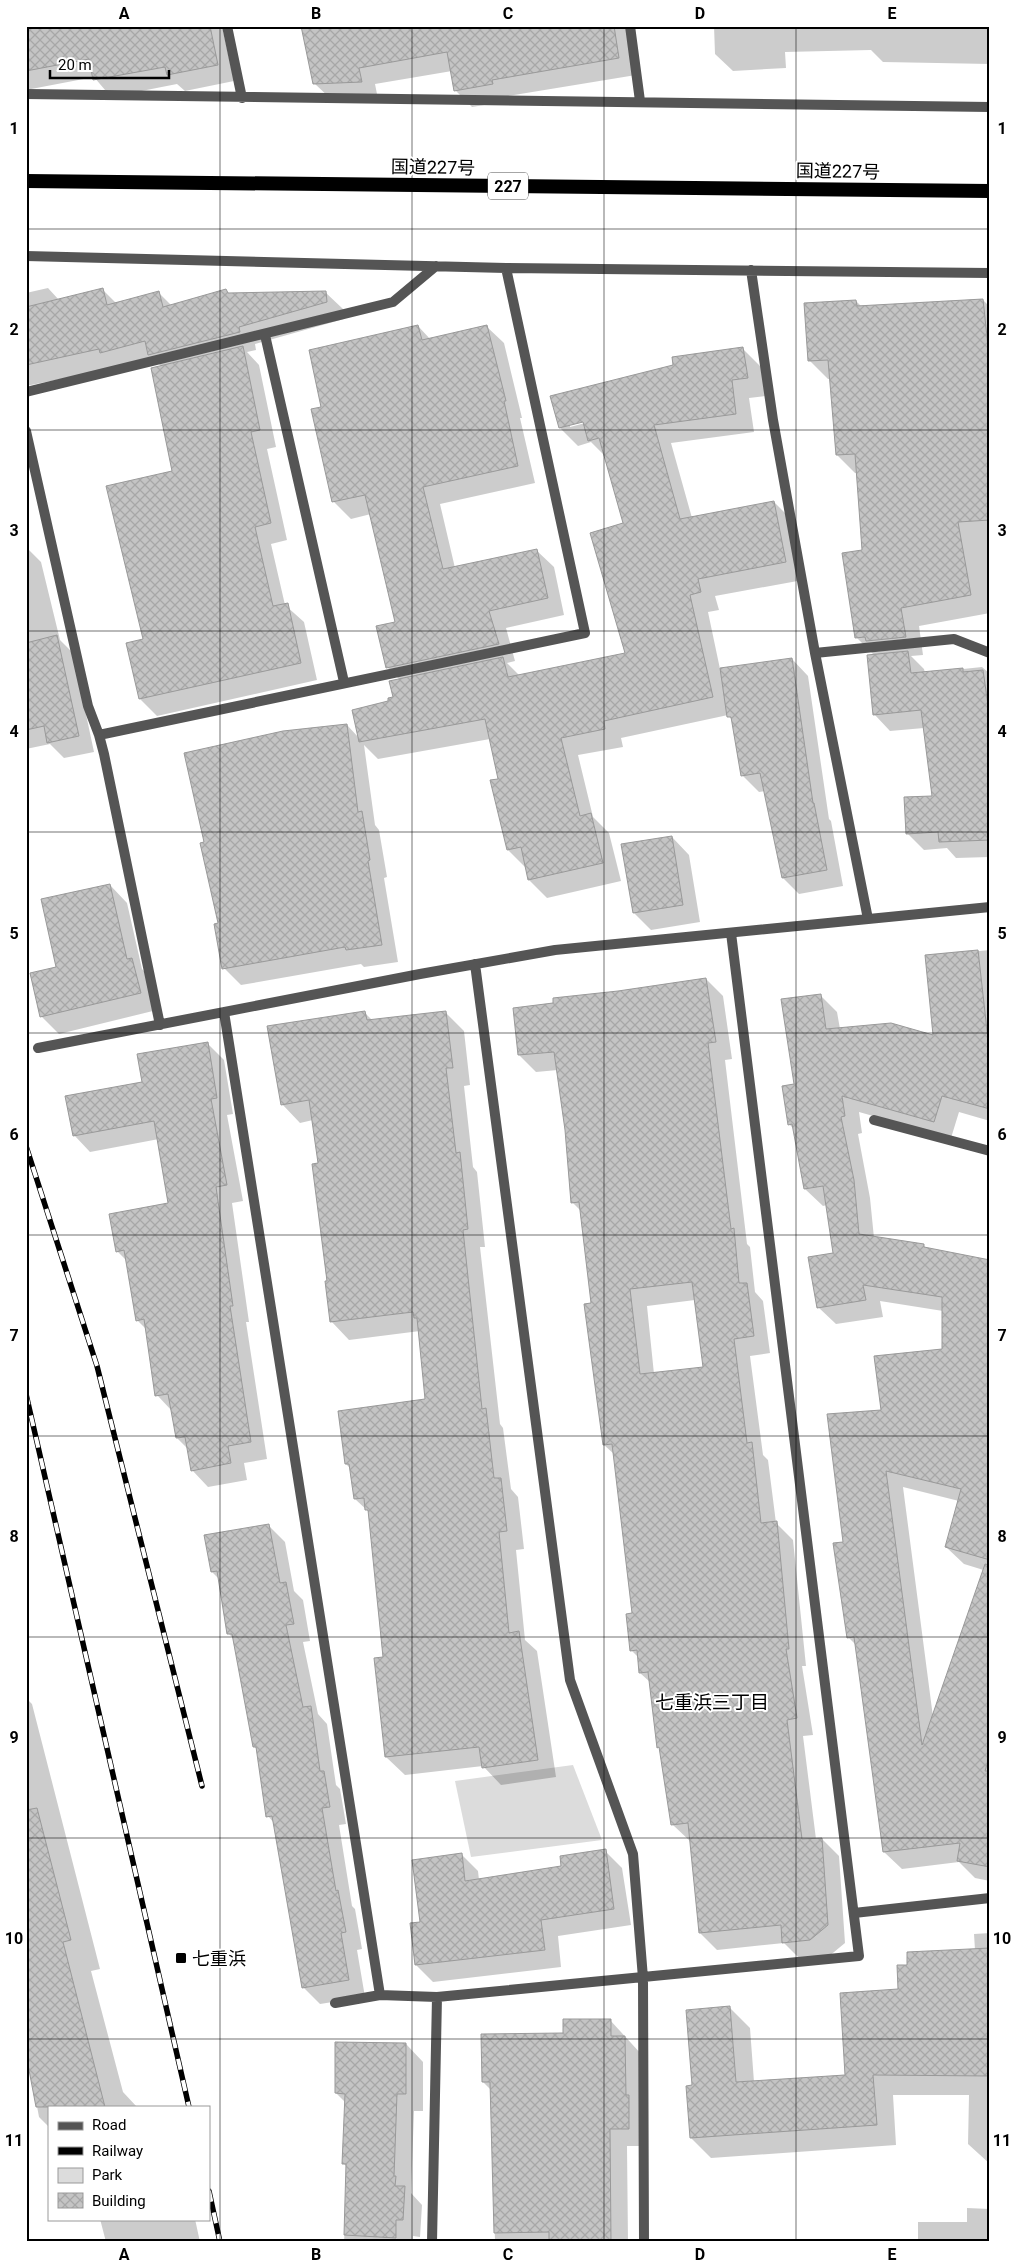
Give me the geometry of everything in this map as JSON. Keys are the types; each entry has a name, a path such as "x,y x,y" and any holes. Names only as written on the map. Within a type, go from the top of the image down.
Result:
{"highway":[{"name":"国道227号","path":"26,181 990,191"}],"street":[{"path":"228,26 242,98"},
{"path":"630,26 640,101"},
{"path":"26,94 990,107"},
{"path":"26,256 506,268 990,273"},
{"path":"26,392 265,335 392,302 436,266"},
{"path":"99,735 344,682 585,633 506,268"},
{"path":"751,270 773,420 815,653 868,919"},
{"path":"265,335 344,682"},
{"path":"26,431 88,706 99,735 160,1025"},
{"path":"815,653 954,639 990,653"},
{"path":"38,1048 555,950 990,907"},
{"path":"335,2003 380,1995 437,1997 859,1956 731,933"},
{"path":"475,964 570,1680 633,1854 643,1978 644,2242"},
{"path":"224,1012 380,1995"},
{"path":"874,1120 990,1151"},
{"path":"854,1913 990,1898"},
{"path":"432,2242 437,1997"}],"green space":[{"path":"573,1765 602,1840 471,1857 455,1781"}],"building":[{"path":"26,26 210,26 218,65 167,75 165,67 93,80 89,59 26,71"},
{"path":"301,26 614,26 619,58 492,80 493,84 454,91 447,52 359,68 362,82 313,84"},
{"path":"103,288 107,305 159,291 163,307 226,289 228,293 326,291 327,302 239,327 240,332 148,355 145,341 100,353 99,349 26,365 26,307"},
{"path":"983,299 990,366 990,520 958,522 971,595 901,608 906,637 866,641 865,637 855,638 842,553 862,550 855,454 836,455 828,360 808,361 804,303 856,300 857,306"},
{"path":"418,325 422,340 487,325 506,401 504,401 518,466 423,487 443,569 537,549 548,598 489,611 499,644 386,668 376,626 395,622 365,495 332,502 311,409 321,407 309,350"},
{"path":"243,346 260,430 251,432 271,523 255,527 273,606 288,603 301,663 139,699 126,643 143,639 106,486 172,471 151,368"},
{"path":"743,347 748,378 732,380 736,414 654,425 680,519 774,501 786,562 698,579 701,592 690,595 713,697 604,721 605,729 561,738 580,816 591,813 603,863 528,880 521,847 507,850 490,780 498,779 485,719 359,742 352,710 388,701 388,698 393,697 389,681 503,657 508,677 625,653 590,533 623,523 599,438 588,441 583,422 559,428 550,396 673,365 672,357"},
{"path":"57,635 79,736 47,743 44,726 26,730 26,643"},
{"path":"908,651 911,673 963,668 963,672 983,670 990,719 990,840 939,842 938,832 906,834 904,797 932,796 921,710 873,715 867,655"},
{"path":"792,658 813,803 827,870 782,878 760,773 741,776 731,717 727,717 720,668"},
{"path":"347,724 358,812 362,811 382,945 346,950 345,947 222,969 214,924 218,923 200,843 204,842 184,753 283,731"},
{"path":"672,836 683,905 633,913 621,844"},
{"path":"110,884 127,959 132,958 141,993 40,1017 30,973 56,967 41,899"},
{"path":"978,950 990,1057 990,1109 942,1096 934,1122 842,1096 845,1116 841,1117 854,1180 859,1234 924,1244 924,1247 990,1260 990,1560 945,1547 961,1489 886,1471 922,1745 985,1564 990,1565 990,1755 985,1771 990,1771 990,1867 957,1861 960,1843 883,1852 854,1637 847,1638 833,1543 843,1542 827,1414 881,1410 874,1356 942,1349 942,1297 863,1285 866,1300 817,1308 808,1257 833,1253 823,1186 804,1189 792,1124 788,1125 782,1086 794,1084 781,999 821,994 826,1029 891,1023 933,1035 925,955"},
{"path":"706,978 716,1042 708,1043 731,1229 734,1228 739,1283 747,1283 754,1336 734,1339 747,1443 752,1442 761,1523 777,1521 789,1649 786,1649 797,1718 787,1720 802,1839 822,1838 828,1925 810,1940 782,1943 781,1925 699,1933 688,1823 671,1825 659,1747 657,1748 648,1672 639,1673 637,1650 630,1651 626,1614 632,1613 612,1444 603,1445 584,1304 591,1303 579,1202 571,1203 565,1130 554,1052 518,1055 513,1008 553,1003 553,998","holes":["692,1282 703,1367 640,1374 630,1289"]},
{"path":"365,1011 367,1020 446,1011 453,1068 446,1068 456,1153 460,1152 468,1229 463,1230 482,1409 486,1408 494,1478 501,1478 507,1531 499,1532 509,1633 519,1631 538,1760 482,1768 479,1747 385,1757 374,1658 383,1657 368,1510 365,1510 364,1498 354,1499 349,1464 345,1464 338,1411 425,1399 417,1318 414,1318 413,1312 330,1322 325,1281 327,1281 312,1164 318,1163 309,1100 281,1105 267,1026"},
{"path":"208,1042 217,1098 211,1099 227,1185 216,1187 233,1306 230,1306 251,1442 228,1446 231,1463 191,1471 185,1437 176,1438 168,1394 155,1396 144,1319 136,1321 124,1250 116,1252 109,1214 168,1203 154,1121 73,1136 65,1096 142,1082 137,1054"},
{"path":"269,1524 280,1583 286,1582 294,1624 286,1625 303,1707 311,1706 320,1771 324,1771 330,1807 322,1808 336,1891 338,1890 346,1932 341,1933 349,1980 302,1988 272,1816 266,1817 256,1747 253,1747 232,1634 227,1634 217,1571 211,1572 204,1535"},
{"path":"37,1808 71,1940 63,1942 105,2106 36,2107 26,2054 26,1810"},
{"path":"606,1849 614,1909 541,1920 545,1950 415,1965 410,1923 420,1922 412,1860 462,1853 465,1881 561,1866 560,1856"},
{"path":"990,1948 990,2076 873,2075 877,2125 690,2138 686,2086 692,2085 686,2010 730,2006 736,2082 845,2075 840,1993 898,1989 897,1965 907,1965 907,1952"},
{"path":"563,2019 611,2019 611,2036 625,2036 626,2095 629,2095 629,2129 610,2129 611,2242 549,2242 549,2232 494,2233 490,2082 482,2082 481,2034 563,2033"},
{"path":"335,2042 406,2043 406,2094 397,2094 394,2176 396,2176 395,2186 405,2186 403,2220 396,2220 396,2238 344,2235 346,2164 342,2164 345,2094 335,2093"}],"railway":[{"path":"26,1146 97,1366 202,1786"},
{"path":"26,1394 189,2106"},
{"path":"210,2196 220,2242"}],"place":[{"name":"七重浜","path":"181,1958"}],"district":[{"name":"七重浜三丁目","path":"712,1702"}]}
